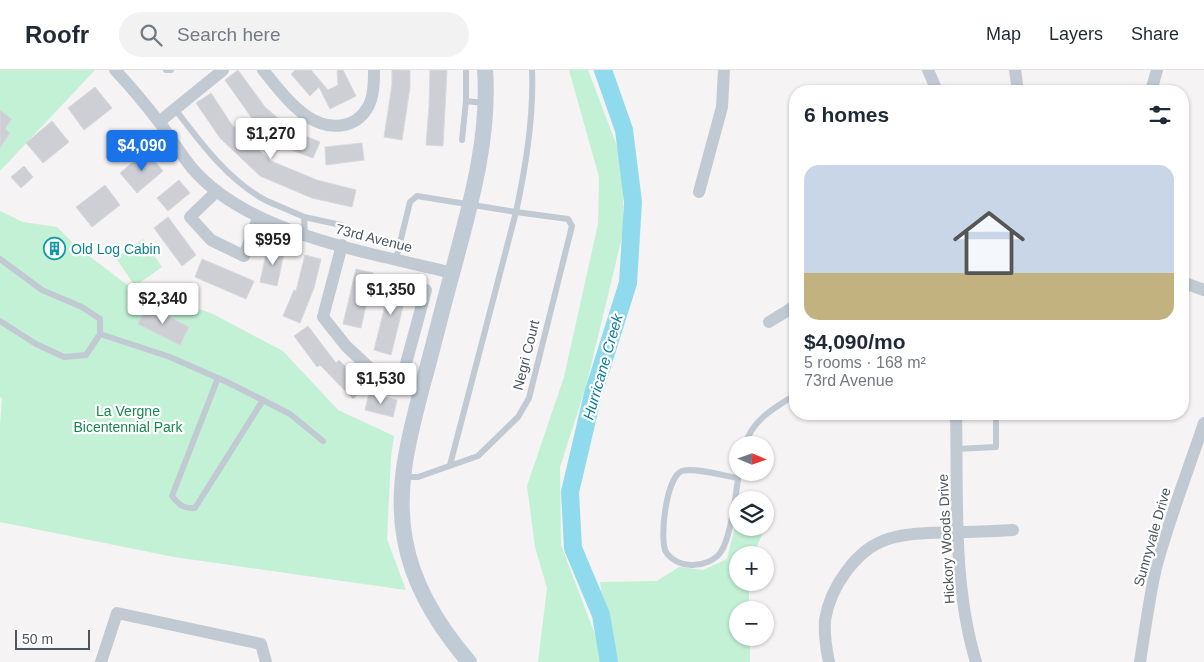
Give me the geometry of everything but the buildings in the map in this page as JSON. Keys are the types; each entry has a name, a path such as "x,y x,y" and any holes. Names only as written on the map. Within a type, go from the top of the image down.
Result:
{"main road":[{"path":"469,662 440,626 418,584 404,534 402,483 408,441 480,161 485,103 485,70"}],"street":[{"name":"73rd Avenue","path":"115,70 160,122 193,169 217,192 258,218 305,235 452,273"},
{"path":"160,122 223,70"},
{"path":"263,70 306,116 316,122 338,126 356,121 368,108 372,98 374,70"},
{"path":"699,192 722,107 724,70"},
{"path":"928,70 932,85"},
{"path":"1014,70 1017,85"},
{"path":"1153,85 1158,70"},
{"path":"217,192 190,217 211,240 244,256 258,218"},
{"path":"342,245 323,317 346,346 377,375 402,382 426,290"},
{"path":"1189,285 1204,290"},
{"path":"769,322 789,310"},
{"name":"Hickory Woods Drive","path":"956,420 958,532 963,604 968,636 976,662"},
{"name":"Sunnyvale Drive","path":"1140,662 1147,611 1156,569 1168,528 1201,440 1204,423"},
{"path":"829,662 825,634 830,604 837,586 858,559 886,540 917,533 1013,530"},
{"path":"101,662 117,613 261,644 266,662"}],"lane":[{"path":"166,70 171,70"},
{"path":"462,140 466,101 466,70"},
{"path":"450,464 516,212 527,159 532,70"},
{"path":"466,101 485,103"},
{"path":"175,109 198,140 235,178 264,199 304,217 341,226"},
{"path":"396,259 412,198 422,196 469,206 516,212"},
{"name":"Negri Court","path":"402,483 450,464 478,456 518,417 529,398 572,226 568,219 516,212"},
{"path":"304,217 305,235"},
{"path":"0,259 42,290 82,307 100,319 100,334 86,355 64,357 36,344 0,322"},
{"path":"100,334 170,357 218,378 290,414 323,441"},
{"path":"218,378 172,496 178,504 187,509 195,508 263,400"},
{"path":"748,436 761,418 789,399"},
{"path":"956,449 996,447 996,420"},
{"path":"689,470 739,475 724,545 720,553 707,562 690,566 672,559 667,554 663,541 668,496 672,480 676,474 689,470"}],"green space":[{"path":"0,70 95,70 0,171"},
{"path":"569,70 588,70 623,162 623,233 586,386 560,467 561,545 596,637 607,630 600,582 657,581 679,567 703,570 727,559 729,551 729,591 749,591 749,601 729,601 729,646 750,646 750,662 538,662 547,588 535,547 527,486 564,377 598,224 599,177"},
{"name":"La Vergne Bicentennial Park","path":"0,211 23,222 57,227 76,246 130,287 211,313 283,351 338,410 394,436 391,457 387,539 406,590 174,557 0,522 0,426 2,398 0,397"},
{"path":"143,239 162,267 135,286 116,258"},
{"path":"733,536 761,536 757,546 730,546"}],"waterway":[{"name":"Hurricane Creek","path":"603,70 624,130 633,202 628,283 593,394 570,492 573,548 601,615 609,662"}],"place":[{"name":"Old Log Cabin","path":"55,249"}]}
